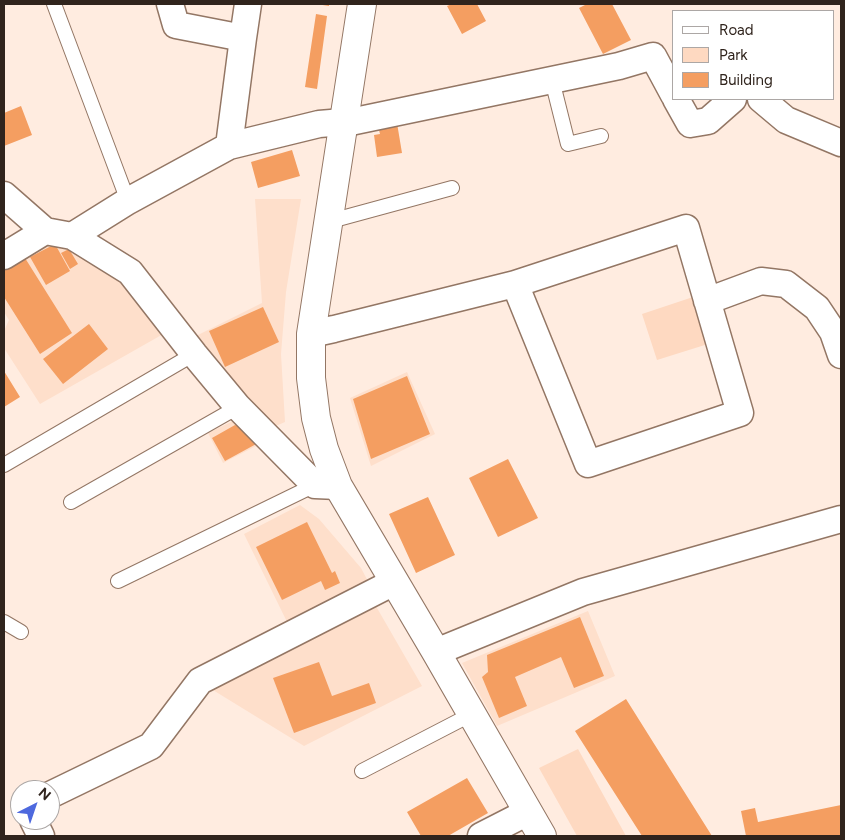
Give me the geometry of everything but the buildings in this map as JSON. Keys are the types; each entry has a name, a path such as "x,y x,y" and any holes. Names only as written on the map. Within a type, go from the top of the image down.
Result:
{"street":[{"path":"170,4 176,25 242,38"},
{"path":"229,146 248,4"},
{"path":"326,485 324,448 316,418 311,378 311,334 362,4"},
{"path":"72,236 128,201 229,146 319,124 355,121 619,66 654,56 672,91"},
{"path":"677,100 690,124 708,121 731,100"},
{"path":"762,100 786,120 841,143"},
{"path":"4,195 45,231 72,236 130,272 238,407 326,485 394,582 542,836"},
{"path":"311,334 334,330 515,284 686,228 740,413 588,464 515,284"},
{"path":"4,256 45,231"},
{"path":"707,301 761,281 786,284 817,308 833,332 841,355"},
{"path":"436,652 583,592 841,519"},
{"path":"60,790 151,746 200,681 394,582"},
{"path":"481,836 528,812"}],"lane":[{"path":"54,4 128,201"},
{"path":"552,80 568,144 601,136"},
{"path":"327,222 452,188"},
{"path":"4,465 194,354"},
{"path":"71,502 238,407"},
{"path":"118,581 326,485"},
{"path":"4,622 21,632"},
{"path":"362,771 472,714"}],"shaded area":[{"path":"255,199 301,199 286,292 281,354 285,422 269,429 190,339 262,303"},
{"path":"51,240 70,241 124,284 165,333 40,404 4,348 4,331 9,320 4,312 4,267"},
{"path":"407,372 435,434 371,466 350,398"},
{"path":"235,420 260,444 223,463 208,433"},
{"path":"300,505 319,519 361,568 371,587 290,628 244,534"},
{"path":"373,601 422,686 304,746 208,687"},
{"path":"588,611 615,676 497,726 462,663"}],"green space":[{"path":"693,297 708,344 657,360 642,314"},
{"path":"578,749 626,836 577,836 539,768"}]}
